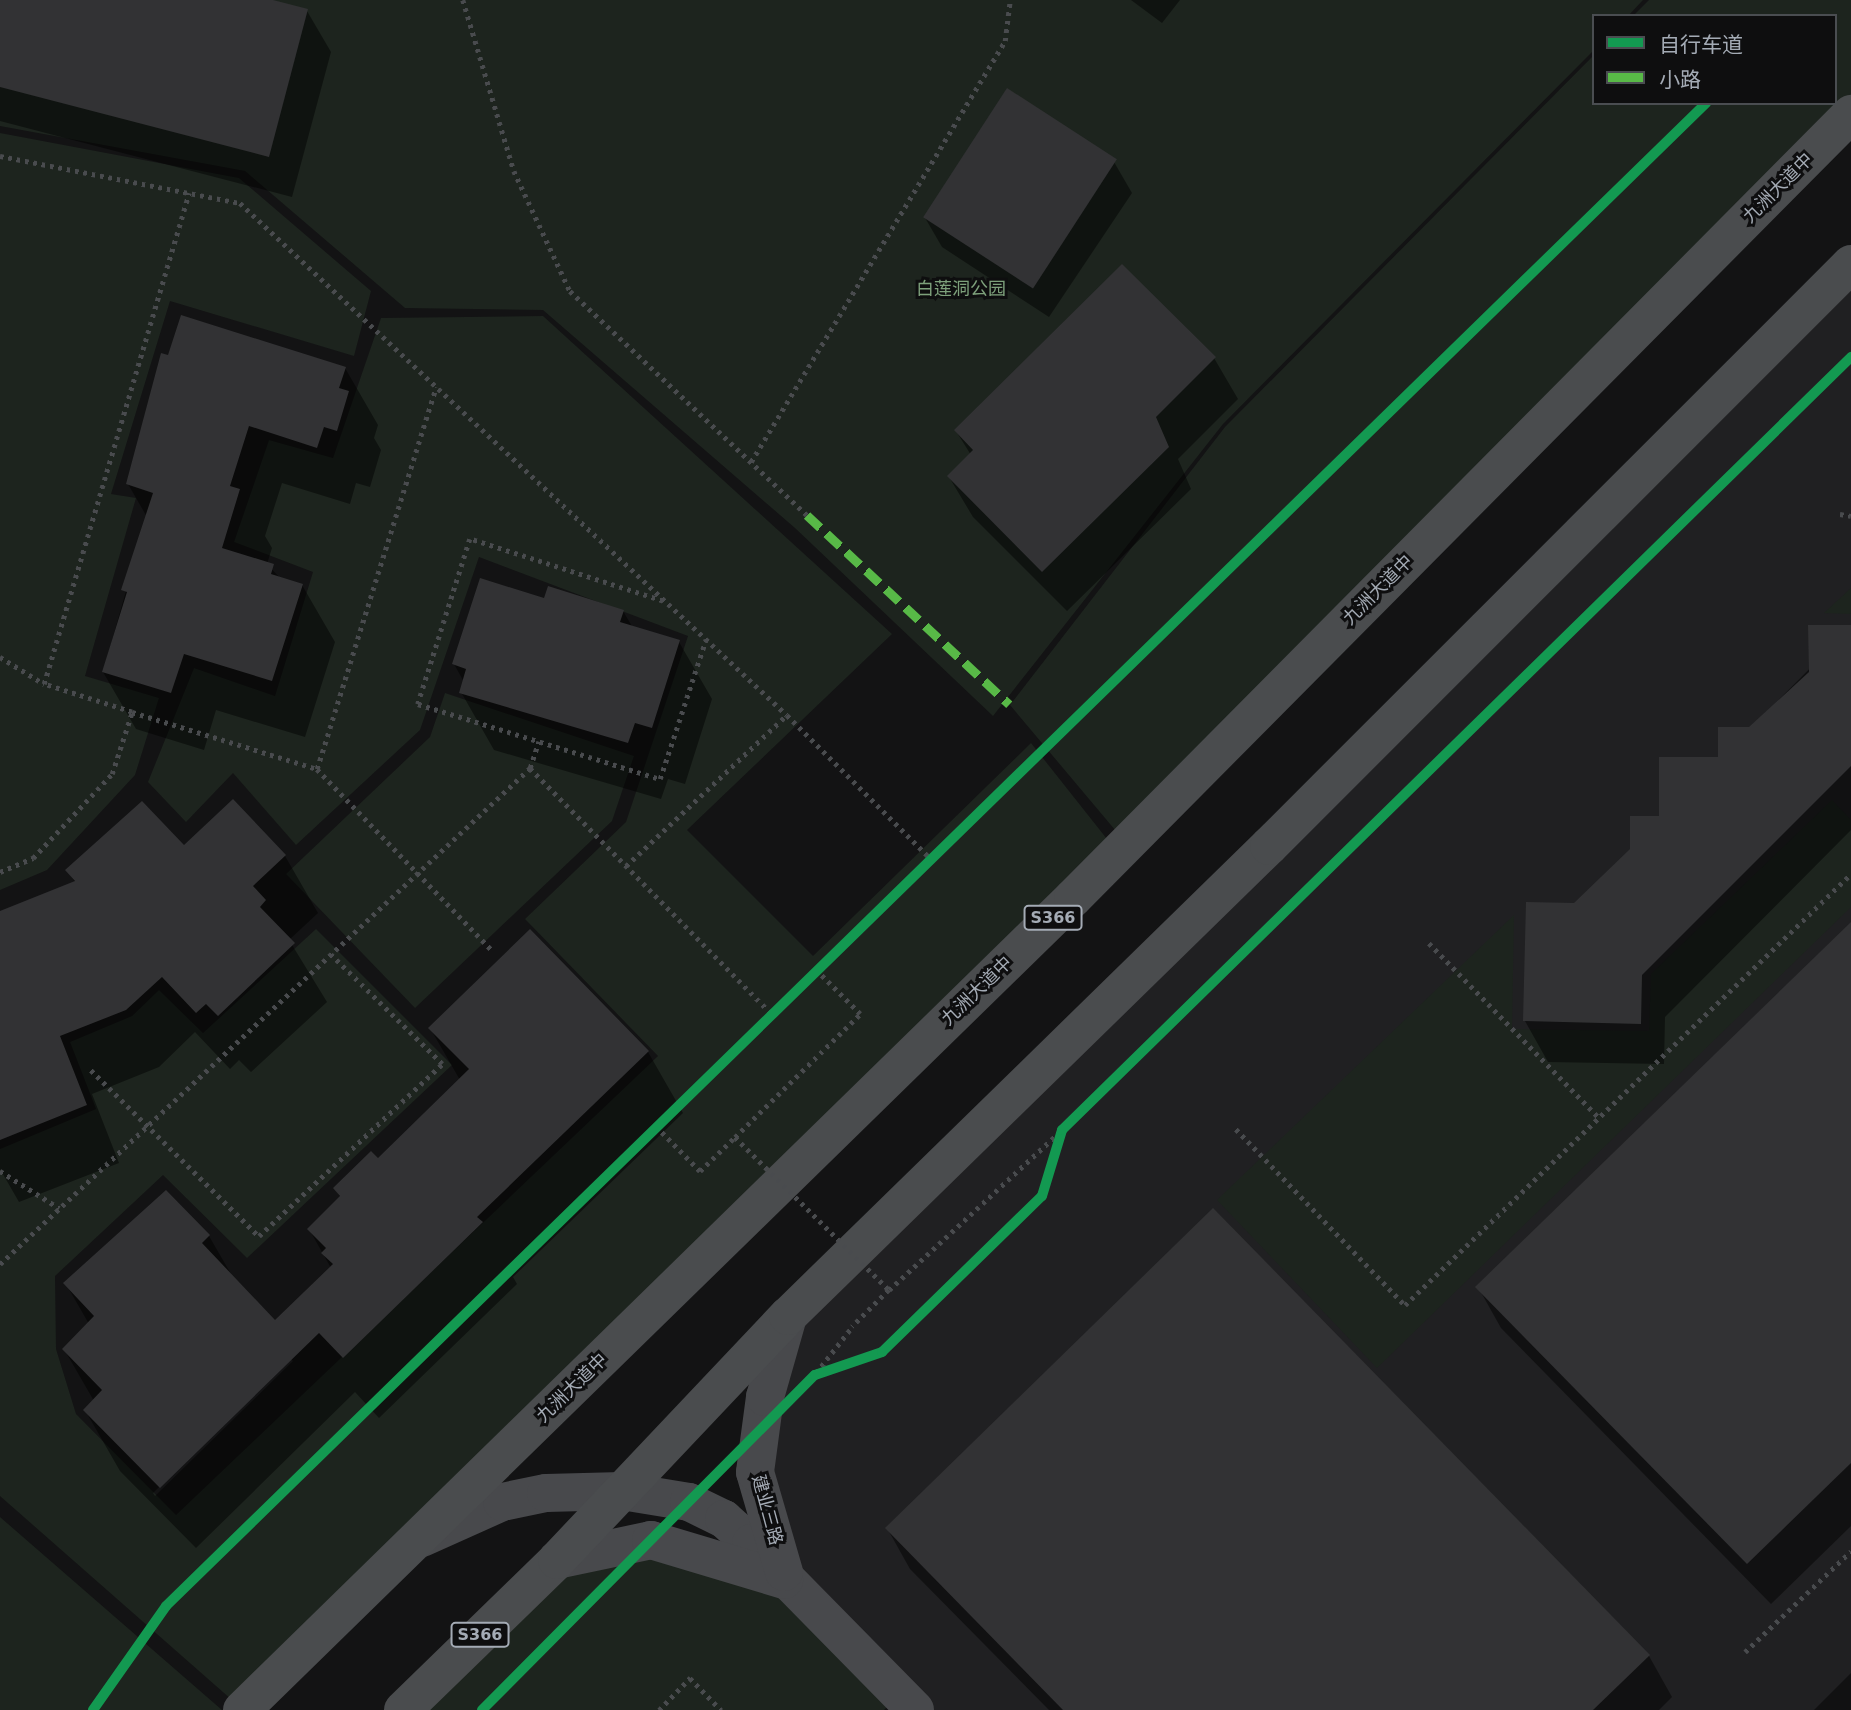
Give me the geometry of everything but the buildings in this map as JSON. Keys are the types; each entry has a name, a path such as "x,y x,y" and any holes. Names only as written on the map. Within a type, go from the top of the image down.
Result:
{"main road":[{"name":"九洲大道中","path":"242,1710 1073,898 1851,114"},
{"name":"S366","path":"402,1710 557,1560 788,1316 1269,846 1851,264"}],"street":[{"name":"建业三路","path":"786,1581 755,1472 765,1397 788,1316"},
{"path":"410,1545 451,1522 502,1502 546,1493 622,1491 689,1502 724,1519 786,1581"},
{"name":"建业三路","path":"557,1560 651,1540 786,1581 915,1710"}],"path":[{"path":"463,0 514,171 570,291 807,514"},
{"path":"751,462 1004,41 1010,0"},
{"path":"0,156 240,204 787,715 930,858"},
{"path":"44,684 188,193"},
{"path":"317,769 436,387"},
{"path":"1839,514 1851,516"},
{"path":"667,602 470,539 418,704 660,779 706,639"},
{"path":"0,657 44,684 317,769 492,950"},
{"path":"0,872 33,858 112,774 132,712"},
{"path":"626,866 787,715"},
{"path":"0,1264 530,768 539,741"},
{"path":"530,768 771,1013"},
{"path":"920,867 939,849"},
{"path":"1236,1129 1405,1306 1851,874"},
{"path":"1429,943 1599,1118"},
{"path":"91,1070 259,1236 442,1064 331,955"},
{"path":"807,978 825,960"},
{"path":"656,1126 700,1171 735,1137 859,1014 816,970"},
{"path":"762,1023 780,1004"},
{"path":"646,1136 666,1117"},
{"path":"806,1384 852,1327 889,1290 1015,1169 1072,1120"},
{"path":"1054,1156 1062,1130"},
{"path":"735,1137 889,1290"},
{"path":"0,1171 59,1208"},
{"path":"815,1375 837,1367"},
{"path":"1745,1652 1851,1551"},
{"path":"659,1710 690,1678 722,1710"}],"shaded area":[{"path":"1851,264 1851,1710 916,1710 787,1581 766,1397 788,1317"}],"green space":[{"name":"白莲洞公园","path":"0,0 1643,0 1630,14 1592,14 1592,52 1223,424 993,716 795,528 543,310 405,308 245,171 0,126"},
{"path":"1649,0 1851,0 1851,112 1126,843 1010,705 1225,427 1592,57 1592,105 1837,105 1837,14 1635,14"},
{"path":"0,133 239,178 371,291 354,356 170,301 111,494 136,498 85,676 159,698 135,775 47,870 0,890"},
{"path":"543,316 892,634 687,830 813,956 1031,743 1107,839 232,1700 0,1496 0,1149 96,1109 70,1042 132,1016 159,990 203,1033 316,929 452,1065 247,1258 163,1175 55,1276 56,1349 76,1414 176,1515 658,1056 525,919 626,822 688,636 479,557 420,730 296,845 233,773 186,822 148,782 194,668 275,696 313,572 234,542 269,440 333,458 381,318"},
{"path":"1851,588 1851,614 1824,613"},
{"path":"445,693 634,756 612,821 415,1008 286,874 430,737"},
{"path":"1832,800 1851,820 1851,907 1377,1368 1217,1200 1514,915 1512,1029 1649,1031 1651,974"},
{"path":"0,1517 222,1710 0,1710"},
{"path":"652,1551 777,1594 891,1703 884,1710 418,1710 559,1572"}],"marked path":[{"path":"807,515 1009,704"}],"cycle path":[{"path":"93,1710 166,1606 1704,105"},
{"path":"482,1710 815,1375 882,1352 1042,1196 1062,1130 1851,357"}]}
